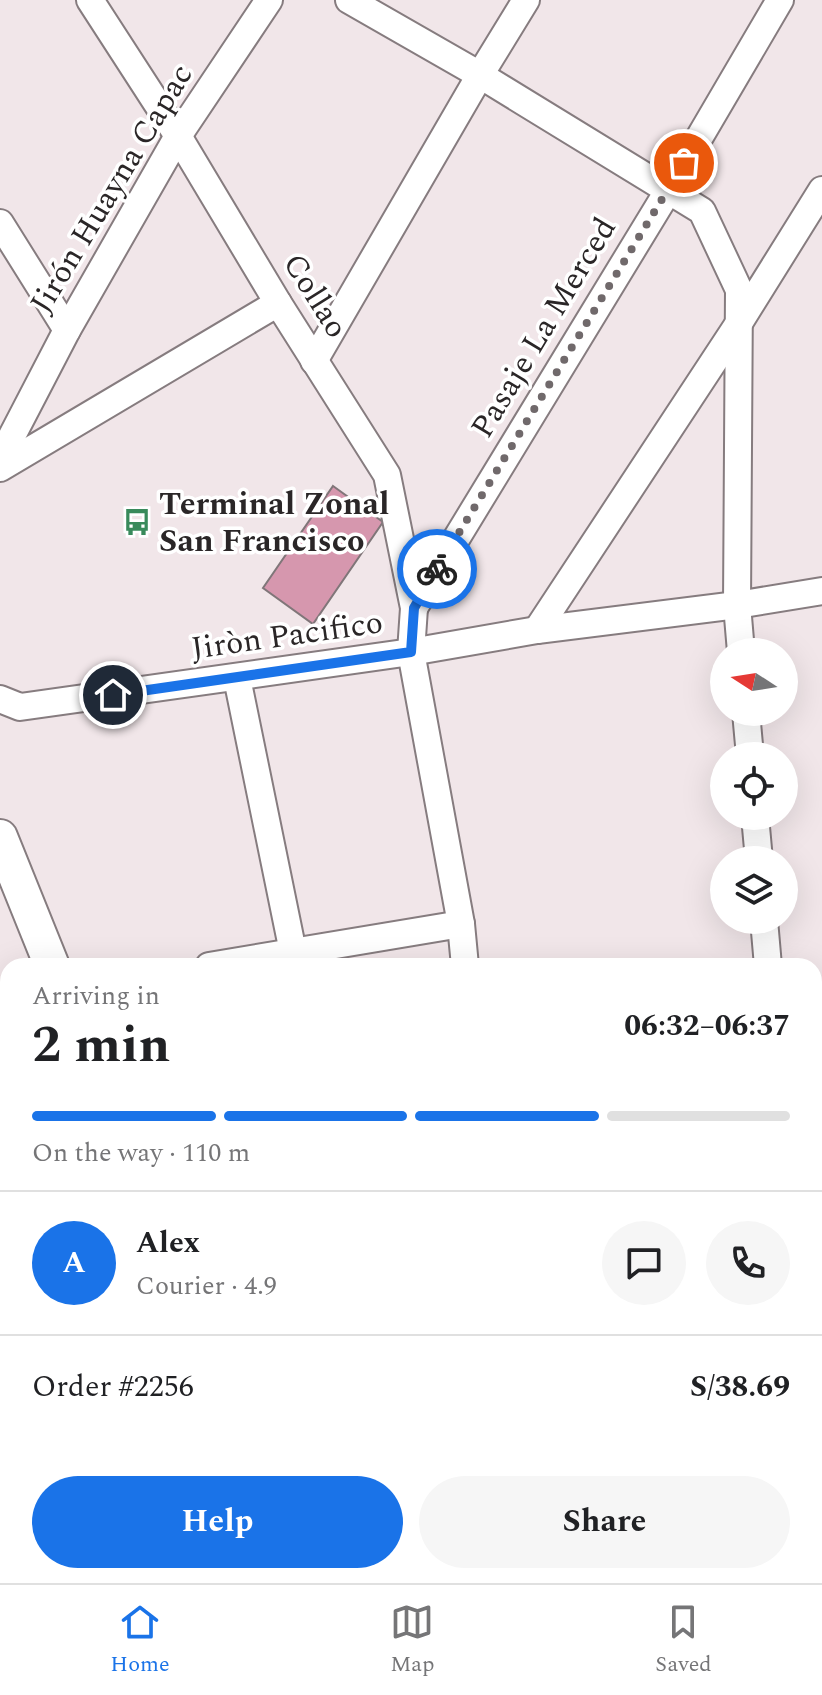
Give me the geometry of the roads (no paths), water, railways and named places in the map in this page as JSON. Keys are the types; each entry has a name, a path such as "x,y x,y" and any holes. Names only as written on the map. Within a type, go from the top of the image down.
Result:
{"street":[{"name":"Collao","path":"90,0 178,136 278,303 387,475 414,608 411,652 461,924 464,958"},
{"name":"Jirón Huayna Capac","path":"0,459 67,330 178,136 269,0"},
{"path":"349,0 480,75 702,211 739,290 737,605 740,638"},
{"path":"314,361 526,0"},
{"name":"Pasaje La Merced","path":"414,608 668,191 780,0"},
{"path":"537,630 739,323 822,190"},
{"path":"0,223 67,330"},
{"path":"0,468 278,303"},
{"name":"Jiròn Pacifico","path":"0,699 20,707 822,591"},
{"path":"237,678 293,952"},
{"path":"0,837 49,958"},
{"path":"257,958 461,924"},
{"path":"765,934 767,958"}],"place":[{"name":"Terminal Zonal San Francisco","path":"137,522"}]}
